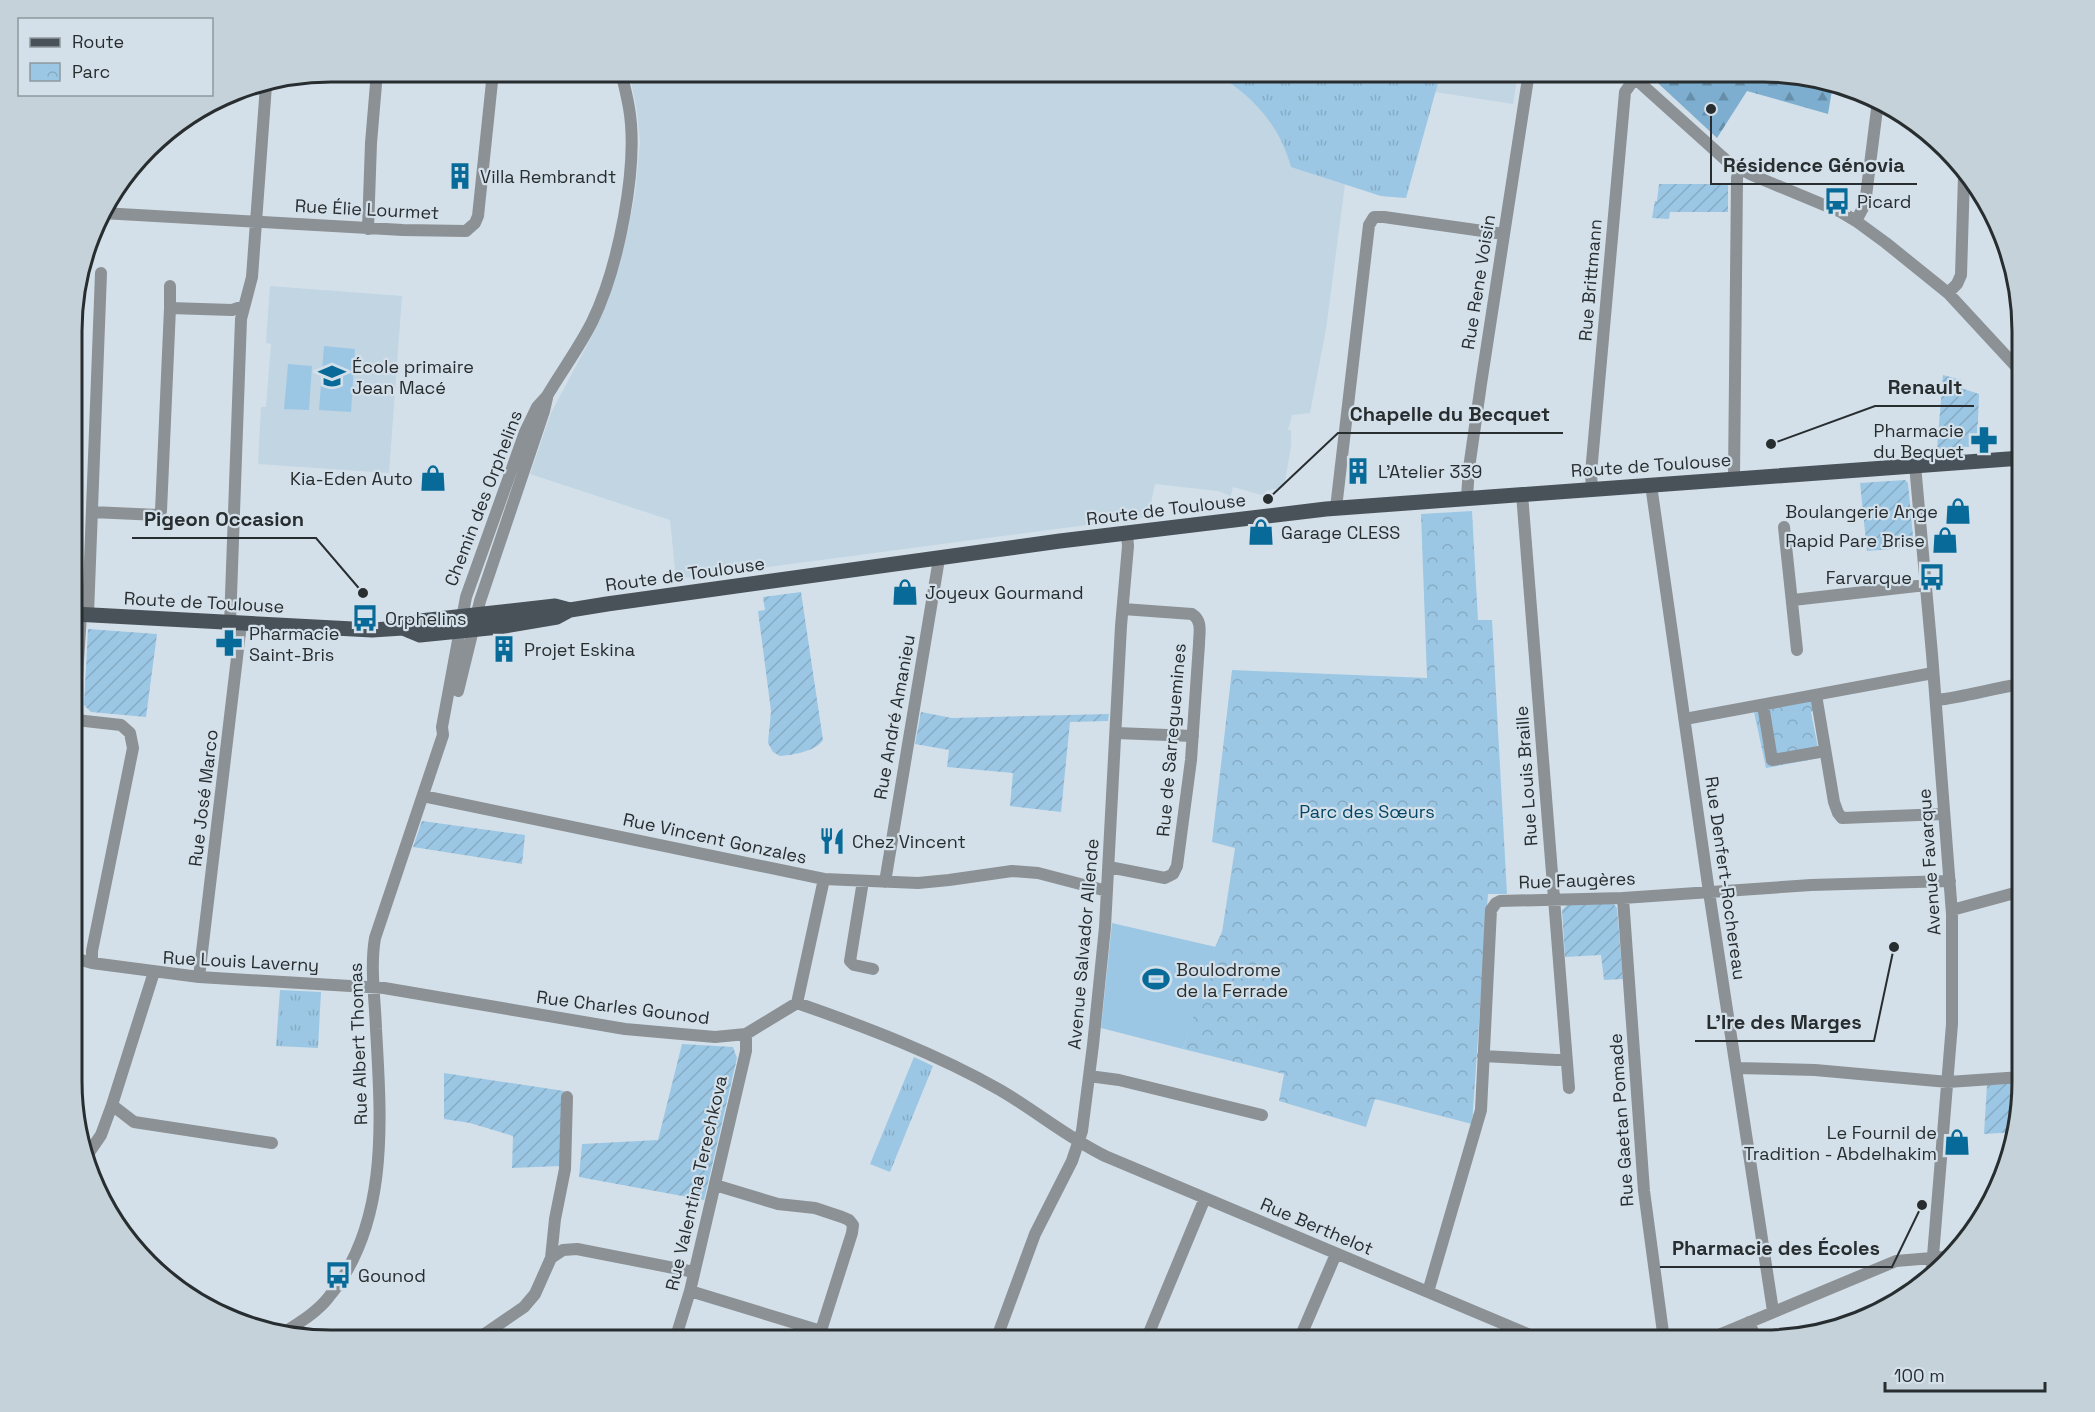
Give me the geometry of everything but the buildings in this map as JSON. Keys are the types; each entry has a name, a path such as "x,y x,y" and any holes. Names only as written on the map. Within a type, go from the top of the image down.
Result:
{"main road":[{"name":"Route de Toulouse","path":"82,614 358,629 403,628 420,635 467,623 557,618 570,610 939,559 1336,508 2012,459"}],"street":[{"path":"368,229 376,82"},
{"name":"Rue Élie Lourmet","path":"113,214 368,229 466,231 475,223 478,216 492,82"},
{"name":"Chemin des Orphelins","path":"467,623 487,578 544,411 547,396 592,322 611,273 624,217 631,161 630,109 623,82"},
{"name":"Rue Rene Voisin","path":"1467,497 1469,468 1527,82"},
{"name":"Rue Brittmann","path":"1592,489 1591,473 1624,92 1628,82"},
{"path":"1639,82 1728,162 1856,220 1948,293 2012,363"},
{"name":"Rue José Marco","path":"200,977 235,623 241,330 244,306 252,277 266,91"},
{"path":"1856,220 1865,204 1877,110"},
{"path":"1734,478 1737,178 1740,169"},
{"path":"1948,293 1957,284 1961,275 1964,184"},
{"path":"1336,508 1369,225 1374,217 1504,234"},
{"path":"82,605 92,512 100,273"},
{"path":"92,512 158,514 161,511 170,286"},
{"path":"170,308 232,310 244,306"},
{"name":"Avenue Favarque","path":"1915,465 1952,910 1952,1024 1936,1259"},
{"name":"Rue Denfert-Rochereau","path":"1651,484 1709,892 1773,1311"},
{"name":"Rue Louis Braille","path":"1522,494 1569,1088"},
{"path":"1784,526 1797,650"},
{"name":"Avenue Salvador Allende","path":"1000,1330 1035,1234 1078,1143 1085,1115 1109,867 1127,534"},
{"name":"Rue André Amanieu","path":"885,882 939,559"},
{"path":"1793,600 1926,585"},
{"name":"Rue de Sarreguemines","path":"1109,867 1165,878 1173,874 1177,866 1193,736 1199,621 1196,616 1187,612 1123,609"},
{"name":"Rue Albert Thomas","path":"292,1326 327,1299 341,1280 363,1234 373,1198 381,1109 373,949 443,735 442,727 467,623"},
{"path":"1685,718 1933,673"},
{"path":"1936,700 1964,697 2012,686"},
{"path":"1816,695 1834,802 1842,818 1944,814"},
{"path":"1763,705 1772,760 1825,751"},
{"path":"82,723 121,725 130,733 133,748 92,951 92,963"},
{"path":"1116,733 1193,736"},
{"name":"Rue Vincent Gonzales","path":"423,795 824,879 933,882 1012,871 1038,873 1107,891"},
{"path":"824,879 797,1004 947,1062 1001,1091 1078,1143"},
{"path":"863,881 849,961 854,965 873,969"},
{"name":"Rue Faugères","path":"1428,1292 1480,1110 1493,906 1500,901 1623,897 1811,885 1950,881"},
{"path":"1952,910 2012,894"},
{"name":"Rue Gaetan Pomade","path":"1623,897 1644,1191 1663,1330"},
{"path":"82,960 154,972"},
{"name":"Rue Louis Laverny","path":"92,1148 101,1135 112,1105 154,972 200,977 375,987"},
{"name":"Rue Charles Gounod","path":"375,987 639,1031 715,1037 746,1034 797,1004"},
{"name":"Rue Valentina Terechkova","path":"678,1330 690,1292 746,1051 746,1034"},
{"path":"1484,1056 1563,1060 1566,1056"},
{"path":"1736,1068 1815,1070 1948,1082 2012,1078"},
{"path":"1089,1076 1119,1080 1262,1115"},
{"path":"491,1330 524,1307 535,1294 551,1258 555,1220 565,1169 567,1098"},
{"path":"112,1105 134,1122 272,1143"},
{"name":"Rue Berthelot","path":"1078,1143 1518,1330"},
{"path":"715,1185 778,1204 815,1208 849,1220 853,1225 821,1330"},
{"path":"1150,1330 1205,1198"},
{"path":"551,1258 563,1250 577,1249 694,1272"},
{"path":"1303,1330 1336,1254"},
{"path":"1731,1330 1896,1261 1934,1261"},
{"path":"690,1292 801,1330"},
{"path":"1749,1322 1752,1330"}],"shaded area":[{"path":"631,82 1516,82 1513,104 1435,92 1406,198 1381,196 1345,184 1326,329 1310,413 1292,415 1288,430 1291,430 1291,446 1284,487 1266,491 1265,496 1233,487 1231,496 1218,491 1155,484 1148,517 676,579 670,520 530,474 551,413 595,330 608,300 635,194 640,142"},
{"name":"École primaire Jean Macé","path":"270,286 402,296 389,473 258,464 261,407 266,407 271,344 266,343"}],"green space":[{"path":"1229,82 1438,82 1406,198 1381,196 1291,167 1274,128 1258,107"},
{"path":"1657,82 1763,82 1812,87 1832,92 1828,114 1747,91 1717,138"},
{"path":"1659,184 1728,184 1728,212 1670,212 1669,219 1652,218"},
{"path":"324,346 355,349 351,412 319,410"},
{"path":"288,364 312,366 309,410 284,409"},
{"path":"1943,375 1961,380 1961,388 1979,394 1977,446 1937,449"},
{"path":"1905,480 1908,483 1914,547 1867,551 1860,483"},
{"name":"Parc des Sœurs","path":"1472,511 1478,620 1492,620 1507,894 1488,894 1472,1124 1375,1099 1366,1127 1279,1101 1284,1074 1183,1049 1214,949 1222,932 1235,848 1212,842 1232,670 1427,678 1421,514"},
{"path":"801,592 823,740 810,750 780,756 773,752 768,743 771,711 758,611 765,610 763,597"},
{"path":"88,629 157,634 146,717 91,712 84,705"},
{"path":"1810,701 1815,710 1811,712 1820,758 1766,768 1754,712"},
{"path":"921,712 952,718 1109,714 1108,721 1070,722 1061,812 1010,806 1013,773 947,767 949,750 915,744"},
{"path":"422,821 525,835 522,864 413,847"},
{"path":"1611,901 1617,908 1623,979 1604,980 1601,955 1565,957 1562,910 1569,903"},
{"name":"Boulodrome de la Ferrade","path":"1112,923 1216,947 1183,1049 1101,1028"},
{"path":"280,990 321,992 318,1048 276,1046"},
{"path":"682,1044 733,1047 737,1058 704,1200 579,1177 582,1144 658,1140"},
{"path":"914,1057 933,1066 890,1172 870,1164"},
{"path":"444,1073 564,1091 561,1166 512,1168 513,1136 470,1123 444,1119"},
{"path":"2012,1084 2007,1133 1984,1134 1987,1085"}],"place":[{"name":"Résidence Génovia","path":"1711,109"},
{"name":"Villa Rembrandt","path":"460,176"},
{"name":"Picard","path":"1837,201"},
{"name":"École primaire Jean Macé","path":"332,376"},
{"name":"Pharmacie du Bequet","path":"1984,440"},
{"name":"Renault","path":"1771,444"},
{"name":"L'Atelier 339","path":"1358,471"},
{"name":"Kia-Eden Auto","path":"433,478"},
{"name":"Chapelle du Becquet","path":"1268,499"},
{"name":"Boulangerie Ange","path":"1958,511"},
{"name":"Garage CLESS","path":"1261,532"},
{"name":"Rapid Pare Brise","path":"1945,540"},
{"name":"Farvarque","path":"1932,577"},
{"name":"Joyeux Gourmand","path":"905,592"},
{"name":"Pigeon Occasion","path":"363,593"},
{"name":"Orphelins","path":"365,618"},
{"name":"Pharmacie Saint-Bris","path":"229,643"},
{"name":"Projet Eskina","path":"504,649"},
{"name":"Chez Vincent","path":"832,841"},
{"name":"L'Ire des Marges","path":"1894,947"},
{"name":"Boulodrome de la Ferrade","path":"1156,979"},
{"name":"Le Fournil de Tradition - Abdelhakim","path":"1957,1142"},
{"name":"Pharmacie des Écoles","path":"1922,1205"},
{"name":"Gounod","path":"338,1275"}]}
